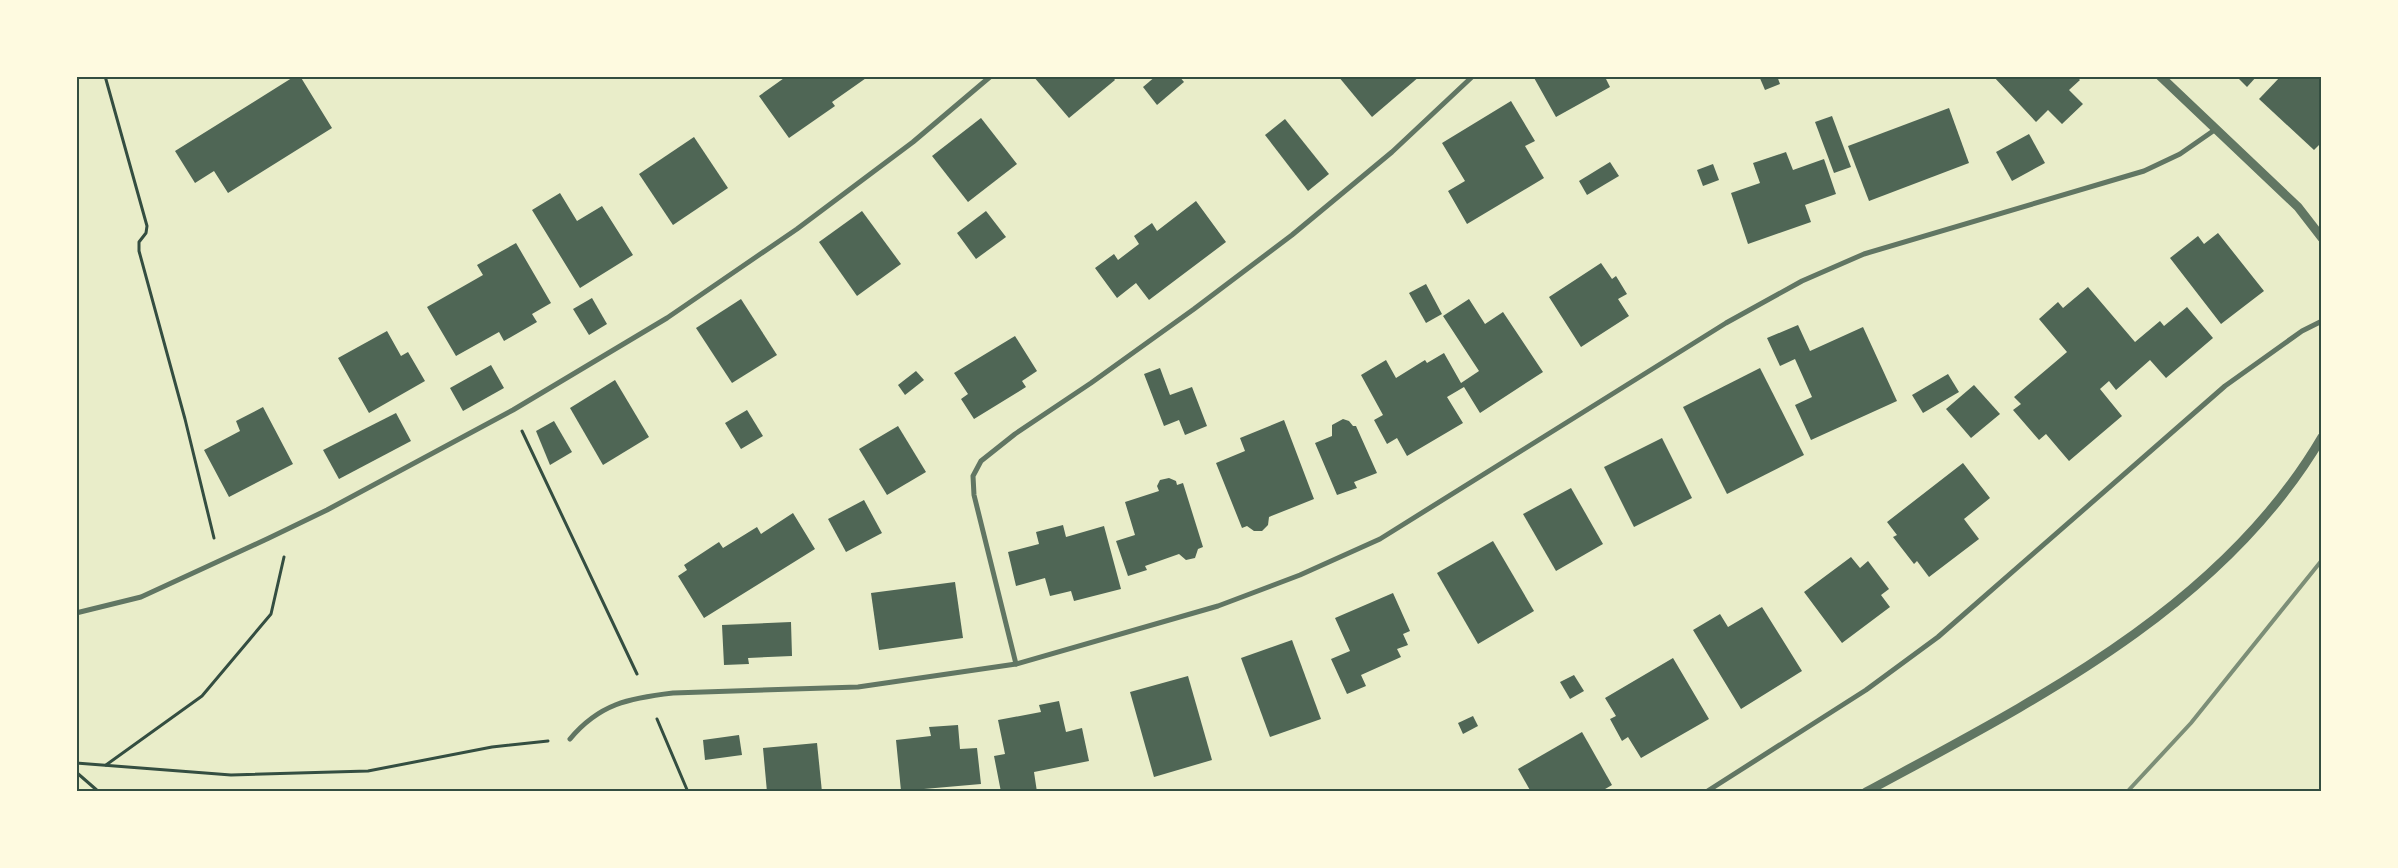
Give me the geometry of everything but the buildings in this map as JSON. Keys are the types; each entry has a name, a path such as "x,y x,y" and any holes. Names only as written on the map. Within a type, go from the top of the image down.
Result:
{"street":[{"path":"76,613 141,597 220,561 290,528 513,410 667,318 797,229 913,142 991,76"},
{"path":"1016,664 974,496 973,476 981,462 1015,434 1178,321 1292,235 1392,152 1473,76"},
{"path":"2160,76 2298,207 2322,238"},
{"path":"570,739 583,723 615,704 647,696 858,687 1016,664 1218,606 1300,576 1380,539 1726,323 1802,282 1864,254 2144,171 2180,154 2216,129"},
{"path":"1706,792 1866,690 1938,637 2225,386 2302,331 2322,321"},
{"path":"1866,792 1999,720 2086,666 2156,618 2214,571 2261,521 2308,461 2322,437"}],"path":[{"path":"105,76 147,226 146,233 139,242 139,251 185,420 220,561"},
{"path":"513,410 647,696 688,792"},
{"path":"105,766 202,696 271,614 290,528"},
{"path":"76,763 231,774 368,771 492,747 570,739"},
{"path":"76,772 99,792"}],"railway":[{"path":"2127,792 2191,723 2322,560"}]}
